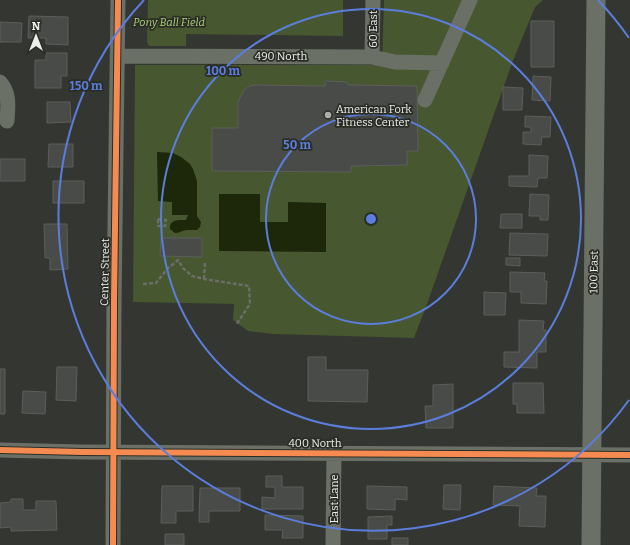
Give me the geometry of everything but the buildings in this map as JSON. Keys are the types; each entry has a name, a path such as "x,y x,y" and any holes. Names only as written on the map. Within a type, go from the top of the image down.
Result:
{"main road":[{"name":"100 East","path":"591,545 596,0"}],"street":[{"name":"Center Street","path":"113,545 118,0"},
{"name":"60 East","path":"372,57 373,0"},
{"path":"426,100 470,0"},
{"name":"490 North","path":"117,56 372,57 395,62 442,63"},
{"path":"0,82 6,92 8,101 7,122"},
{"name":"400 North","path":"0,450 630,455"},
{"name":"East Lane","path":"333,545 334,453"}],"path":[{"path":"143,284 156,284 168,268 178,260 182,268 192,276 249,286 250,304 236,325"},
{"path":"204,262 204,279"}],"green space":[{"name":"Pony Ball Field","path":"148,0 343,0 343,36 186,34 186,46 149,46 147,42"},
{"name":"American Fork Fitness Center","path":"384,0 543,0 535,7 512,63 414,338 274,334 248,331 233,320 234,304 133,302 135,65 382,65"}],"shaded area":[{"path":"157,152 173,153 190,164 193,169 197,181 197,216 201,222 200,227 197,230 186,230 175,233 170,229 171,223 178,220 186,220 188,215 172,215 172,202 158,201"},
{"path":"219,194 260,194 260,222 288,222 288,202 326,203 326,252 219,251"}],"cycle path":[{"path":"113,545 114,302 118,0"},
{"path":"0,450 82,452 630,455"}],"place":[{"name":"American Fork Fitness Center","path":"328,115"}]}
